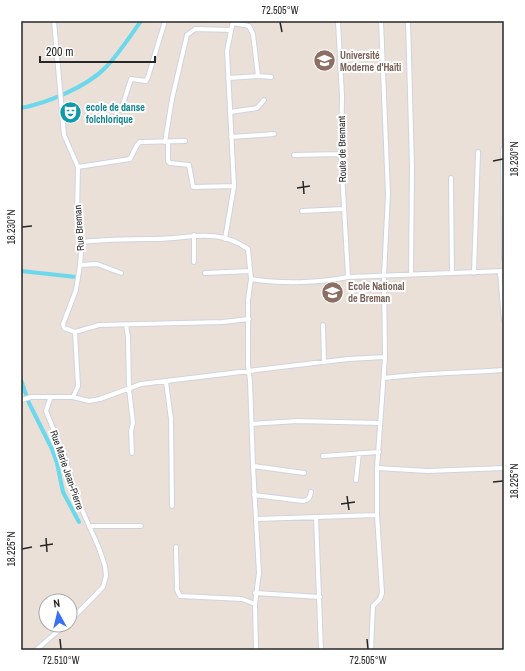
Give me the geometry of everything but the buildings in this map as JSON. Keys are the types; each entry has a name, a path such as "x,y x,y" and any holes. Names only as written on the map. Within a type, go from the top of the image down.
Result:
{"street":[{"name":"Rue Breman","path":"54,21 64,135 78,167 77,212 82,242 80,265 72,303 63,324 64,328 75,332"},
{"path":"121,110 130,79 146,80 148,77 165,21"},
{"name":"Route de Bremant","path":"338,21 342,96 341,154 348,277"},
{"path":"371,650 373,606 380,599 382,594 377,515 377,468 385,357 384,276 388,194 380,21"},
{"path":"408,21 412,166 411,275"},
{"path":"225,239 234,186 227,50 233,22 248,26 253,34 258,76"},
{"path":"231,30 195,29 187,34 172,99 167,142 169,163 189,165 193,187 234,186"},
{"path":"228,78 258,76 271,77"},
{"path":"230,112 258,108 264,100"},
{"path":"231,137 274,134"},
{"path":"78,167 130,160 140,142 185,141"},
{"path":"503,149 504,258"},
{"path":"474,273 478,152"},
{"path":"294,155 341,154"},
{"path":"451,178 452,273"},
{"path":"302,211 344,209"},
{"path":"194,235 194,262"},
{"path":"82,242 105,239 157,239 194,235 216,236 241,245 248,250 251,279 248,300 249,371 259,573 255,593 256,650"},
{"path":"80,265 97,264 121,273"},
{"path":"205,273 250,270"},
{"path":"251,279 284,282 348,277 502,271 504,320"},
{"path":"73,397 78,386 75,332 100,325 249,319"},
{"path":"126,325 128,337 129,389 133,423 131,431 132,453"},
{"path":"323,325 324,362"},
{"path":"22,400 31,398 50,399 73,397 89,401 100,399 140,384 324,362 385,357"},
{"path":"384,378 418,373 463,373 504,370"},
{"path":"166,382 171,419 172,506"},
{"name":"Rue Marie Jean-Pierre","path":"50,399 46,411 66,460 75,494 105,566 106,582 99,593 78,613"},
{"path":"252,424 297,421 380,423"},
{"path":"323,456 379,452"},
{"path":"356,480 359,453"},
{"path":"253,466 304,473"},
{"path":"377,468 428,471 504,468"},
{"path":"254,495 307,501 311,492"},
{"path":"256,519 377,515"},
{"path":"316,517 321,650"},
{"path":"89,526 141,526"},
{"path":"176,547 177,590 180,596 242,599 255,604"},
{"path":"255,593 320,597"},
{"path":"36,650 56,633"}],"waterway":[{"path":"21,108 31,106 66,93 98,74 106,67 124,45 141,21"},
{"path":"21,271 76,277"},
{"path":"21,380 29,403 52,449 57,463 63,492 79,522"}],"place":[{"name":"Université Moderne d'Haïti","path":"324,61"},
{"name":"ecole de danse folchlorique","path":"71,113"},
{"name":"Ecole National de Breman","path":"333,292"}]}
